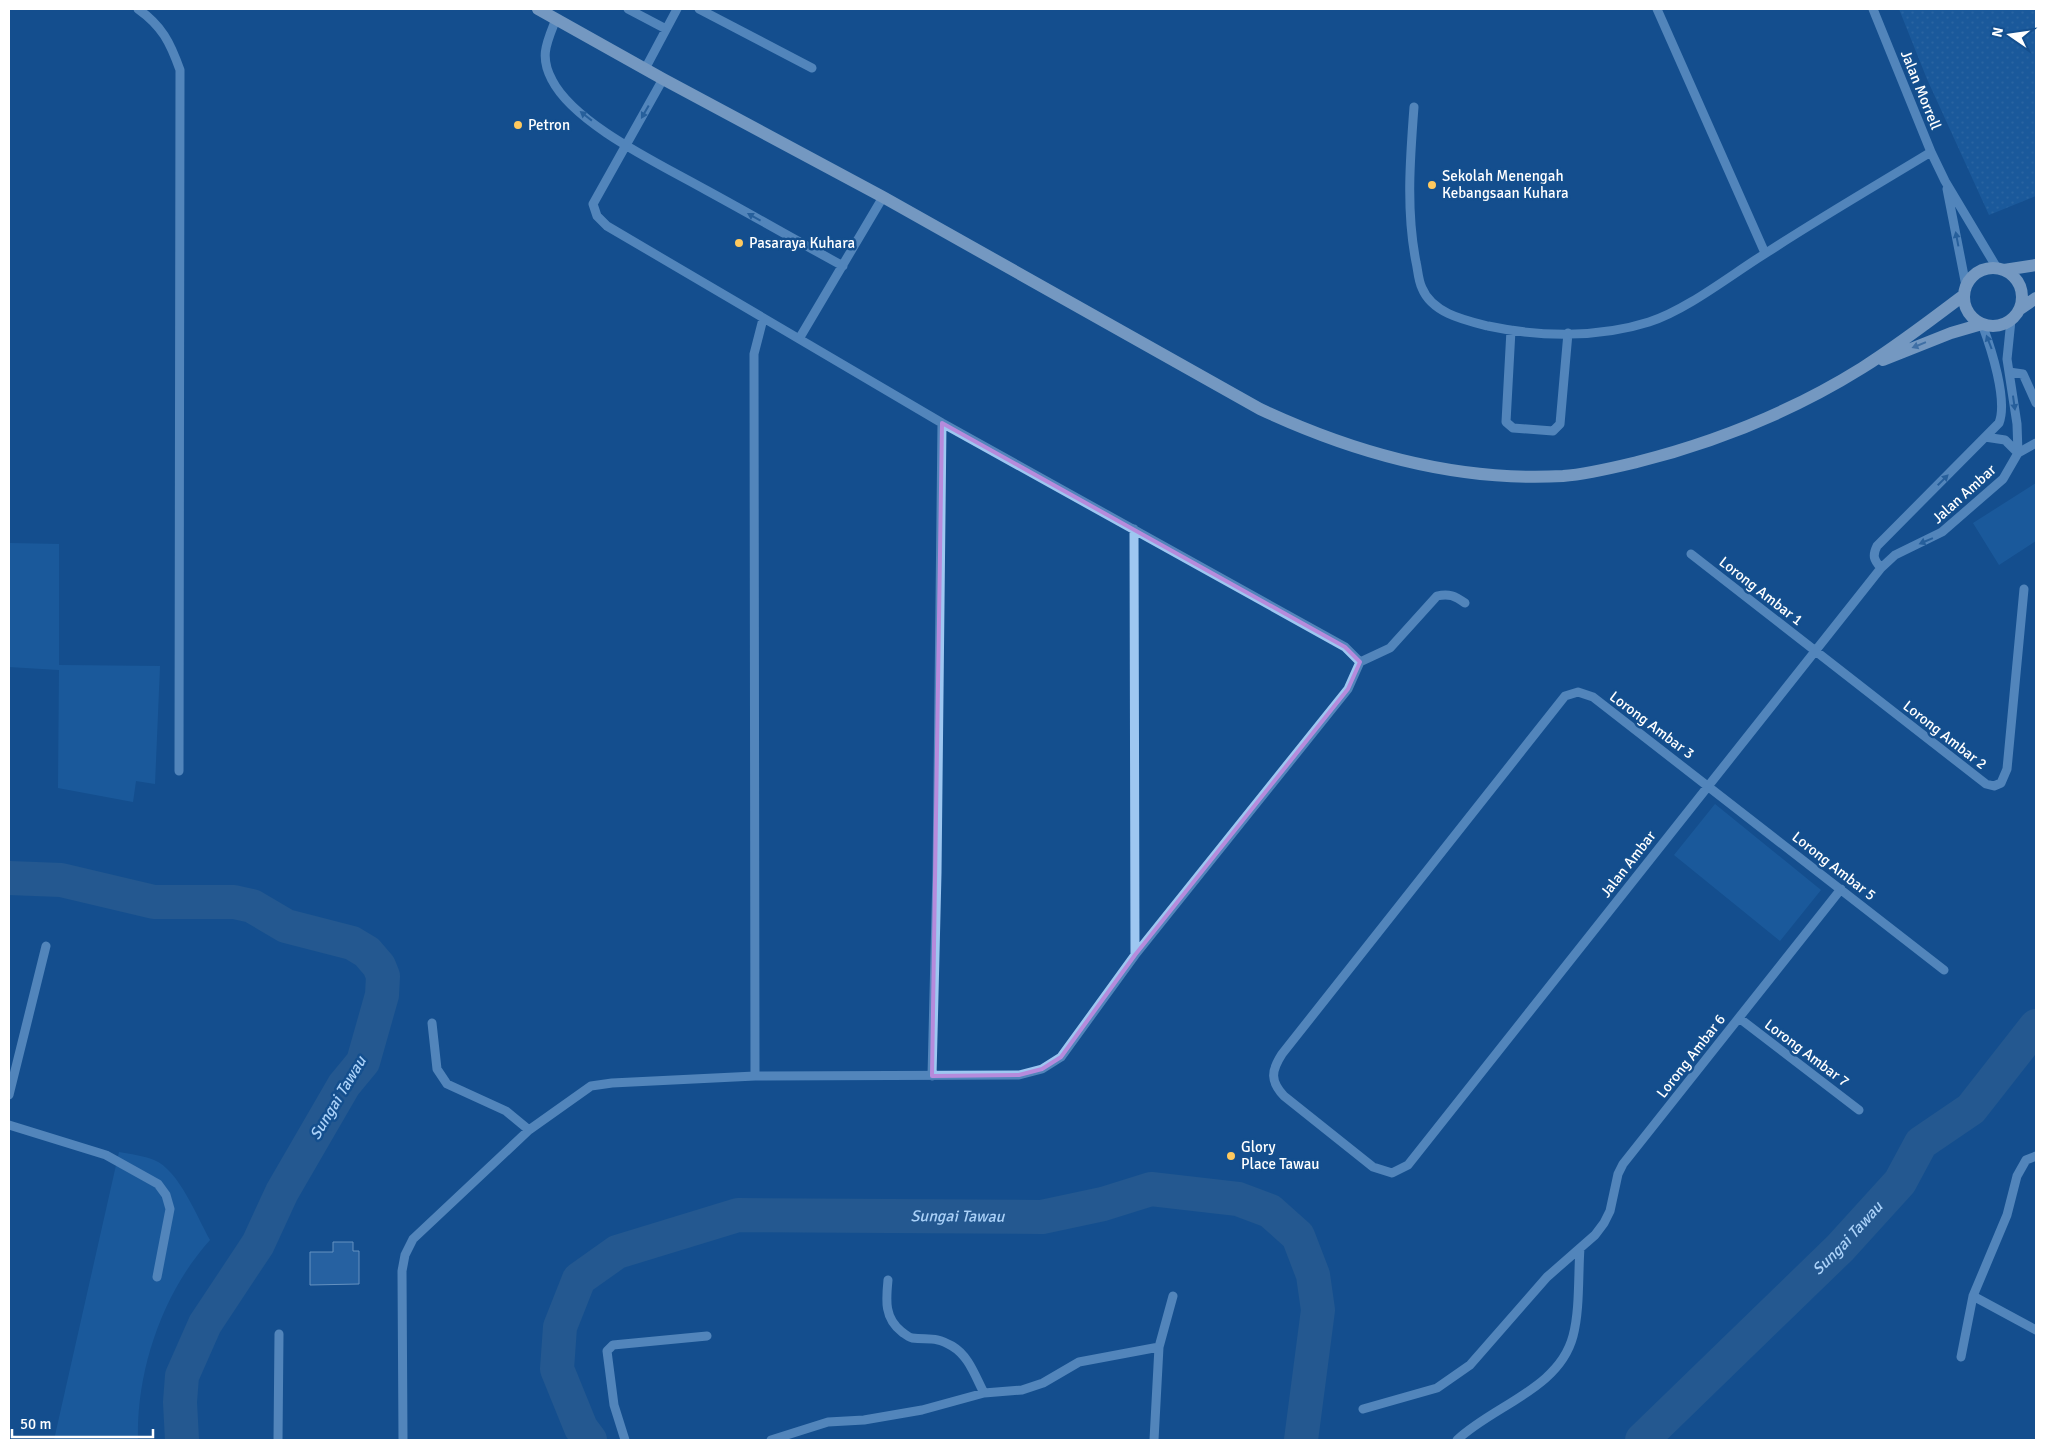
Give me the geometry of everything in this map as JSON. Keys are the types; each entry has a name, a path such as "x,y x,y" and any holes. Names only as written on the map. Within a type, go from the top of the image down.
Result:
{"main road":[{"path":"538,9 663,79 883,197 1260,410 1306,431 1347,446 1446,469 1520,476 1562,476 1594,473 1670,453 1750,425 1796,404 1862,368 1929,341 1982,324 1998,326 2012,320 2020,308 2036,298"},
{"path":"1862,368 1965,291 1979,272 2036,265"},
{"path":"2001,270 2012,275 2021,290 2020,308"},
{"path":"1965,291 1968,313 1982,324"}],"street":[{"path":"138,9 154,20 171,44 180,70 179,771"},
{"path":"628,9 666,29"},
{"path":"645,69 677,9"},
{"path":"699,9 812,68"},
{"path":"1657,9 1765,254"},
{"name":"Jalan Morrell","path":"1873,9 1931,152 1945,181"},
{"path":"556,19 544,49 552,80 565,98 585,116 626,145 843,266"},
{"path":"663,79 593,204 597,216 607,226 942,423 1345,647 1360,662"},
{"path":"1414,107 1409,182 1412,239 1421,287 1436,306 1453,316 1511,330 1568,333 1618,330 1651,322 1695,299 1931,152"},
{"path":"1945,181 2001,270"},
{"path":"1945,181 1965,291"},
{"path":"799,339 883,197"},
{"path":"756,1076 754,354 763,319"},
{"path":"2012,320 2008,346 2009,372 2017,424 2018,453"},
{"name":"Jalan Ambar","path":"1881,568 1874,559 1873,553 1877,546 1999,424 2002,415 1993,354 1982,324"},
{"path":"1511,330 1506,422 1513,428 1553,431 1560,424 1568,333"},
{"path":"2009,372 2023,374 2036,402"},
{"path":"932,1076 937,873 942,423"},
{"path":"1985,437 2005,440 2018,453"},
{"path":"2018,453 2036,443"},
{"name":"Jalan Ambar","path":"1392,1173 1408,1165 1814,650 1881,568 1895,555 1942,532 2003,480 2018,453"},
{"path":"1134,529 1135,955"},
{"name":"Lorong Ambar 1","path":"1691,554 1814,650"},
{"name":"Lorong Ambar 2","path":"1814,650 1986,784 1994,786 2001,783 2007,769 2024,589"},
{"path":"403,1440 402,1271 404,1254 413,1239 529,1130 591,1086 756,1076 1019,1075 1042,1069 1061,1057 1135,955 1348,689 1360,662 1390,648 1437,596 1445,594 1454,596 1465,603"},
{"name":"Lorong Ambar 3","path":"1392,1173 1373,1167 1284,1096 1275,1087 1272,1078 1274,1066 1565,696 1578,692 1593,697 1708,785"},
{"name":"Lorong Ambar 5","path":"1708,785 1944,970"},
{"name":"Lorong Ambar 6","path":"1363,1410 1437,1388 1470,1366 1547,1277 1580,1248 1604,1223 1623,1164 1841,889"},
{"path":"9,1095 46,946"},
{"name":"Lorong Ambar 7","path":"1739,1018 1859,1110"},
{"path":"432,1023 437,1069 447,1084 506,1111 529,1130"},
{"path":"9,1125 106,1155 158,1184 166,1195 170,1209 157,1277"},
{"path":"1961,1358 1973,1296 2007,1215 2017,1176 2026,1160 2036,1156"},
{"path":"1457,1440 1470,1428 1557,1368 1568,1352 1576,1317 1580,1248"},
{"path":"888,1280 886,1307 890,1319 898,1329 909,1338 937,1338 954,1347 967,1360 984,1393"},
{"path":"1154,1440 1159,1347 1173,1296"},
{"path":"1973,1296 2036,1330"},
{"path":"278,1440 279,1334"},
{"path":"625,1440 614,1405 606,1360 607,1352 613,1345 706,1336"},
{"path":"771,1440 828,1422 864,1420 922,1410 984,1393 1022,1390 1044,1383 1079,1362 1159,1347"}],"highlighted area":[{"path":"942,423 1345,647 1360,662 1348,689 1135,955 1061,1057 1042,1069 1019,1075 932,1076"}],"shaded area":[{"path":"1899,9 2036,9 2036,196 1989,215 1927,79"},
{"path":"2036,483 2036,541 1999,565 1973,523"},
{"path":"9,543 59,544 59,665 160,666 155,784 136,781 133,802 58,788 59,670 9,667"},
{"path":"1715,804 1821,890 1780,941 1674,855"},
{"path":"119,1152 141,1156 163,1165 186,1195 210,1240 193,1261 179,1283 156,1333 142,1387 138,1440 54,1440"}],"building":[{"path":"333,1242 353,1242 353,1251 359,1251 359,1284 310,1285 310,1252 333,1252"}],"waterway":[{"name":"Sungai Tawau","path":"9,878 61,880 154,902 234,902 252,906 286,926 352,943 367,952 379,966 383,976 382,995 363,1062 344,1085 282,1192 258,1244 205,1324 182,1376 180,1402 182,1440"},
{"name":"Sungai Tawau","path":"1642,1440 1840,1248 1900,1182 1921,1143 1971,1109 2036,1026"},
{"name":"Sungai Tawau","path":"590,1440 581,1428 557,1369 560,1327 579,1279 617,1252 738,1215 1042,1217 1103,1204 1151,1189 1238,1199 1270,1211 1298,1236 1313,1275 1318,1310 1301,1440"}],"place":[{"name":"Petron","path":"518,125"},
{"name":"Sekolah Menengah Kebangsaan Kuhara","path":"1432,185"},
{"name":"Pasaraya Kuhara","path":"739,243"},
{"name":"Glory Place Tawau","path":"1231,1156"}]}
